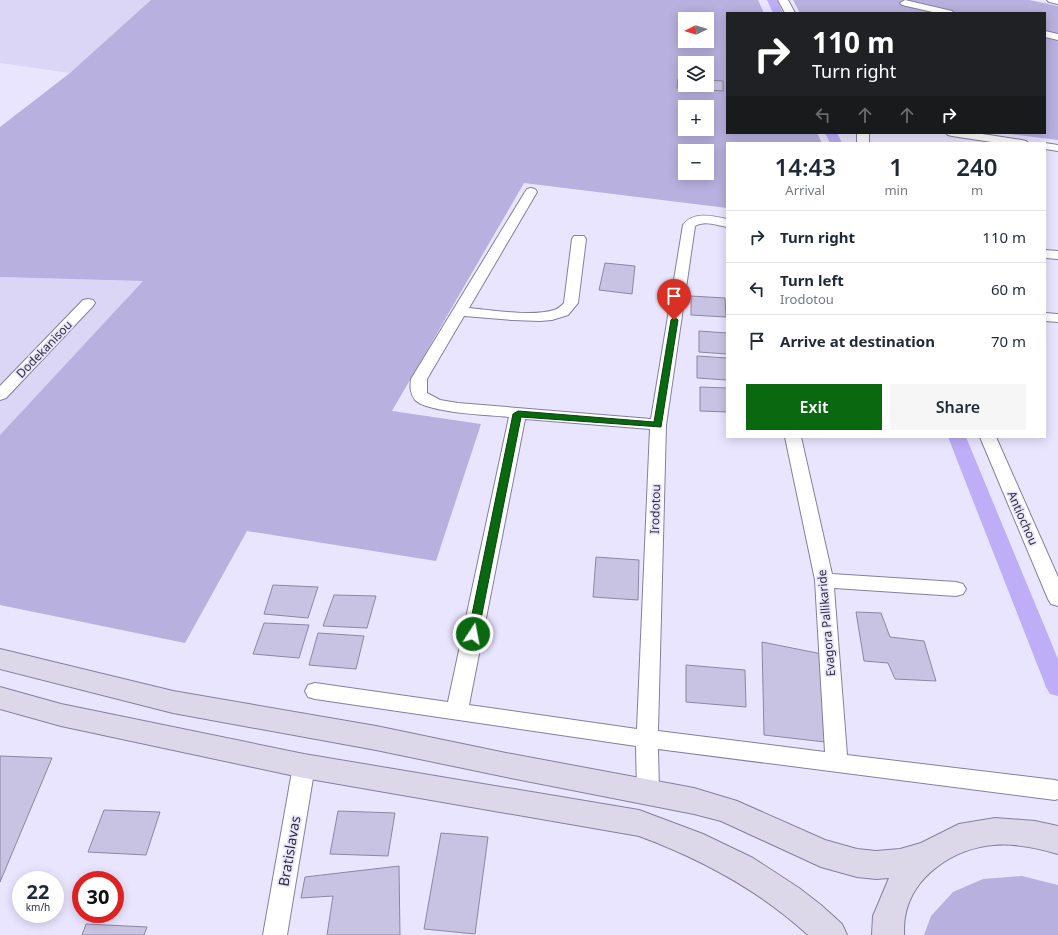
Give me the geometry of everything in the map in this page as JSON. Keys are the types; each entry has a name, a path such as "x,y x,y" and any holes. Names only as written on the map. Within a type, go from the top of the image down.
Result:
{"main road":[{"path":"0,659 172,702 376,738 506,765 694,801 727,810 821,853 857,863 890,865 928,855 959,838 995,832 1036,834 1058,840"},
{"path":"0,698 61,715 304,766 639,823 690,842 749,871 796,904 831,935"},
{"path":"888,935 889,916 903,881 928,855"}],"street":[{"path":"783,0 789,12"},
{"path":"1052,0 1058,1"},
{"path":"905,4 944,12"},
{"path":"1046,34 1058,37"},
{"path":"959,134 1015,142"},
{"path":"1046,146 1058,148"},
{"path":"531,192 419,379 419,392 422,398 431,402 452,406 518,414 658,425"},
{"name":"Irodotou","path":"648,791 647,739 658,425 689,224 700,219 726,223"},
{"path":"460,311 544,316 560,313 567,309 571,303 579,238"},
{"path":"1046,254 1058,255"},
{"name":"Dodekanisou","path":"0,395 88,303"},
{"path":"1046,317 1058,318"},
{"path":"458,711 518,414"},
{"name":"Evagora Pallikaride","path":"794,438 824,580 838,763"},
{"name":"Antiochou","path":"988,438 1058,599"},
{"path":"824,580 956,589"},
{"path":"315,691 647,739 1055,790"},
{"name":"Bratislavas","path":"275,935 304,766"}],"shaded area":[{"path":"0,0 161,0 70,73 0,63"},
{"path":"151,0 758,0 764,12 726,12 726,134 818,134 822,142 726,142 726,208 524,183 392,411 481,424 436,561 247,531 185,643 0,605 0,435 143,281 0,277 0,127 70,73"},
{"path":"793,0 1029,0 1058,6 1058,140 1011,134 1046,134 1046,12 799,12"},
{"path":"0,277 143,281 0,435"},
{"path":"1022,876 1058,885 1058,935 924,935 931,916 953,892 983,879"}],"building":[{"path":"714,80 723,81 723,91 714,90"},
{"path":"605,263 635,266 632,294 599,290"},
{"path":"691,296 725,298 726,317 691,315"},
{"path":"699,331 726,333 726,354 699,352"},
{"path":"697,356 726,358 726,380 697,378"},
{"path":"700,387 726,388 726,412 700,411"},
{"path":"596,557 639,560 638,600 593,597"},
{"path":"273,585 318,587 308,618 264,614"},
{"path":"334,595 376,596 367,628 323,626"},
{"path":"856,612 881,613 890,637 924,641 936,681 895,679 888,663 864,661"},
{"path":"264,623 309,625 299,658 253,654"},
{"path":"318,633 364,636 356,669 309,665"},
{"path":"762,642 822,654 825,742 764,735"},
{"path":"686,665 745,670 746,707 686,702"},
{"path":"0,756 52,758 0,882"},
{"path":"104,810 160,812 146,855 88,852"},
{"path":"338,811 395,813 388,856 330,854"},
{"path":"441,833 488,837 475,934 424,929"},
{"path":"399,866 400,935 327,935 333,896 301,898 305,877"},
{"path":"86,924 147,927 144,935 82,935"}],"waterway":[{"path":"772,0 778,12"},
{"path":"832,134 836,142"},
{"path":"957,438 1058,687"}],"route":[{"path":"473,634 518,414 658,425 674,320"}]}
